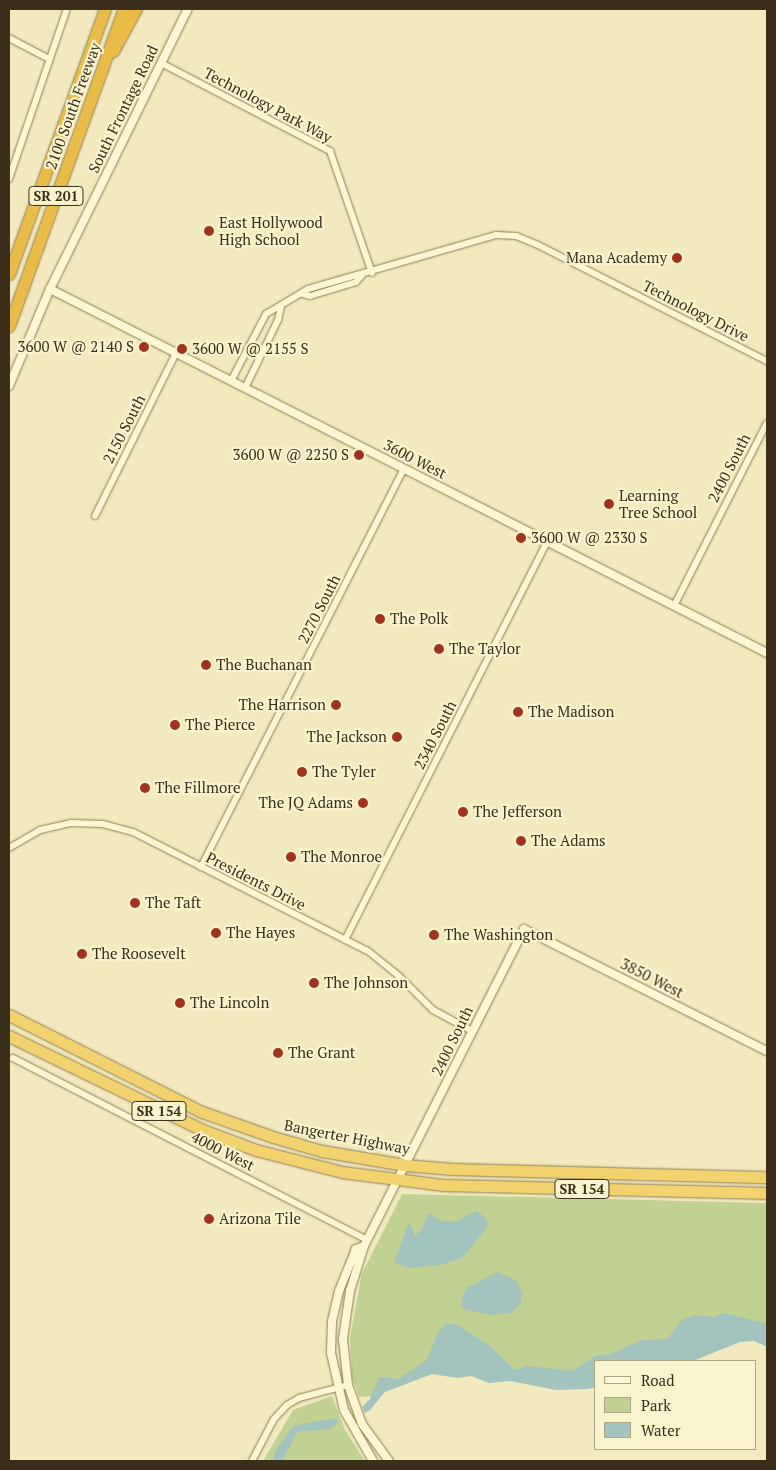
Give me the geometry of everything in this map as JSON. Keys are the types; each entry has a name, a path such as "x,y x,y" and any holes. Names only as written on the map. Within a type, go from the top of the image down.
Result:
{"highway":[{"path":"54,152 100,9"},
{"name":"2100 South Freeway","path":"9,274 106,9"},
{"name":"2100 South Freeway","path":"9,326 124,9"},
{"path":"104,65 126,32 136,9"},
{"name":"Bangerter Highway","path":"9,1015 179,1102 226,1121 322,1151 405,1165 767,1177"},
{"name":"Bangerter Highway","path":"9,1036 140,1102 234,1142 316,1166 397,1180 488,1186 767,1193"}],"street":[{"path":"9,179 67,9"},
{"name":"South Frontage Road","path":"9,386 50,289 188,9"},
{"path":"9,38 49,59"},
{"name":"Technology Park Way","path":"160,63 330,151 372,273"},
{"name":"Technology Drive","path":"231,381 266,314 303,294 310,296 356,282 362,275 486,237 516,236 767,361"},
{"name":"3600 West","path":"50,289 767,653"},
{"path":"245,388 278,320 281,307"},
{"name":"2150 South","path":"95,516 176,353"},
{"name":"2400 South","path":"674,606 767,423"},
{"name":"2270 South","path":"201,867 404,469"},
{"name":"2340 South","path":"345,940 547,541"},
{"name":"Presidents Drive","path":"9,848 23,838 57,825 102,824 133,832 345,940 383,962 433,1010 472,1031"},
{"name":"2400 South","path":"365,1243 524,929"},
{"name":"3850 West","path":"524,929 767,1051"},
{"name":"4000 West","path":"14,1058 365,1243"},
{"path":"365,1243 344,1327 348,1386 362,1424 389,1461"},
{"path":"365,1243 356,1249 349,1263 335,1306 331,1342 337,1388 350,1426 373,1461"},
{"path":"252,1461 274,1419 287,1405 299,1398 348,1386"}],"green space":[{"path":"402,1194 767,1203 767,1337 594,1360 594,1375 427,1368 372,1396 359,1397 352,1377 350,1338 362,1273"},
{"path":"332,1396 345,1430 365,1461 263,1461 293,1410"}],"water":[{"path":"476,1211 485,1217 488,1226 462,1258 440,1265 409,1268 394,1263 408,1225 411,1225 415,1236 422,1229 428,1213 442,1221 455,1222"},
{"path":"497,1272 517,1281 522,1294 520,1305 511,1313 492,1315 463,1309 461,1301 467,1288"},
{"path":"724,1313 767,1324 767,1347 754,1341 740,1342 695,1360 594,1360 594,1387 588,1389 556,1390 510,1381 489,1383 471,1376 457,1378 432,1374 385,1392 370,1410 365,1413 362,1407 370,1399 379,1377 398,1379 427,1360 438,1332 447,1323 458,1325 491,1347 515,1370 527,1366 572,1371 595,1356 611,1354 642,1340 667,1339 682,1320 694,1315 715,1317"},
{"path":"336,1418 338,1423 329,1429 297,1432 282,1461 273,1461 275,1451 293,1426"}],"place":[{"name":"East Hollywood High School","path":"209,231"},
{"name":"Mana Academy","path":"677,258"},
{"name":"3600 W @ 2140 S","path":"144,347"},
{"name":"3600 W @ 2155 S","path":"182,349"},
{"name":"3600 W @ 2250 S","path":"359,455"},
{"name":"Learning Tree School","path":"609,504"},
{"name":"3600 W @ 2330 S","path":"521,538"},
{"name":"The Polk","path":"380,619"},
{"name":"The Taylor","path":"439,649"},
{"name":"The Buchanan","path":"206,665"},
{"name":"The Harrison","path":"336,705"},
{"name":"The Madison","path":"518,712"},
{"name":"The Pierce","path":"175,725"},
{"name":"The Jackson","path":"397,737"},
{"name":"The Tyler","path":"302,772"},
{"name":"The Fillmore","path":"145,788"},
{"name":"The JQ Adams","path":"363,803"},
{"name":"The Jefferson","path":"463,812"},
{"name":"The Adams","path":"521,841"},
{"name":"The Monroe","path":"291,857"},
{"name":"The Taft","path":"135,903"},
{"name":"The Hayes","path":"216,933"},
{"name":"The Washington","path":"434,935"},
{"name":"The Roosevelt","path":"82,954"},
{"name":"The Johnson","path":"314,983"},
{"name":"The Lincoln","path":"180,1003"},
{"name":"The Grant","path":"278,1053"},
{"name":"Arizona Tile","path":"209,1219"}]}
